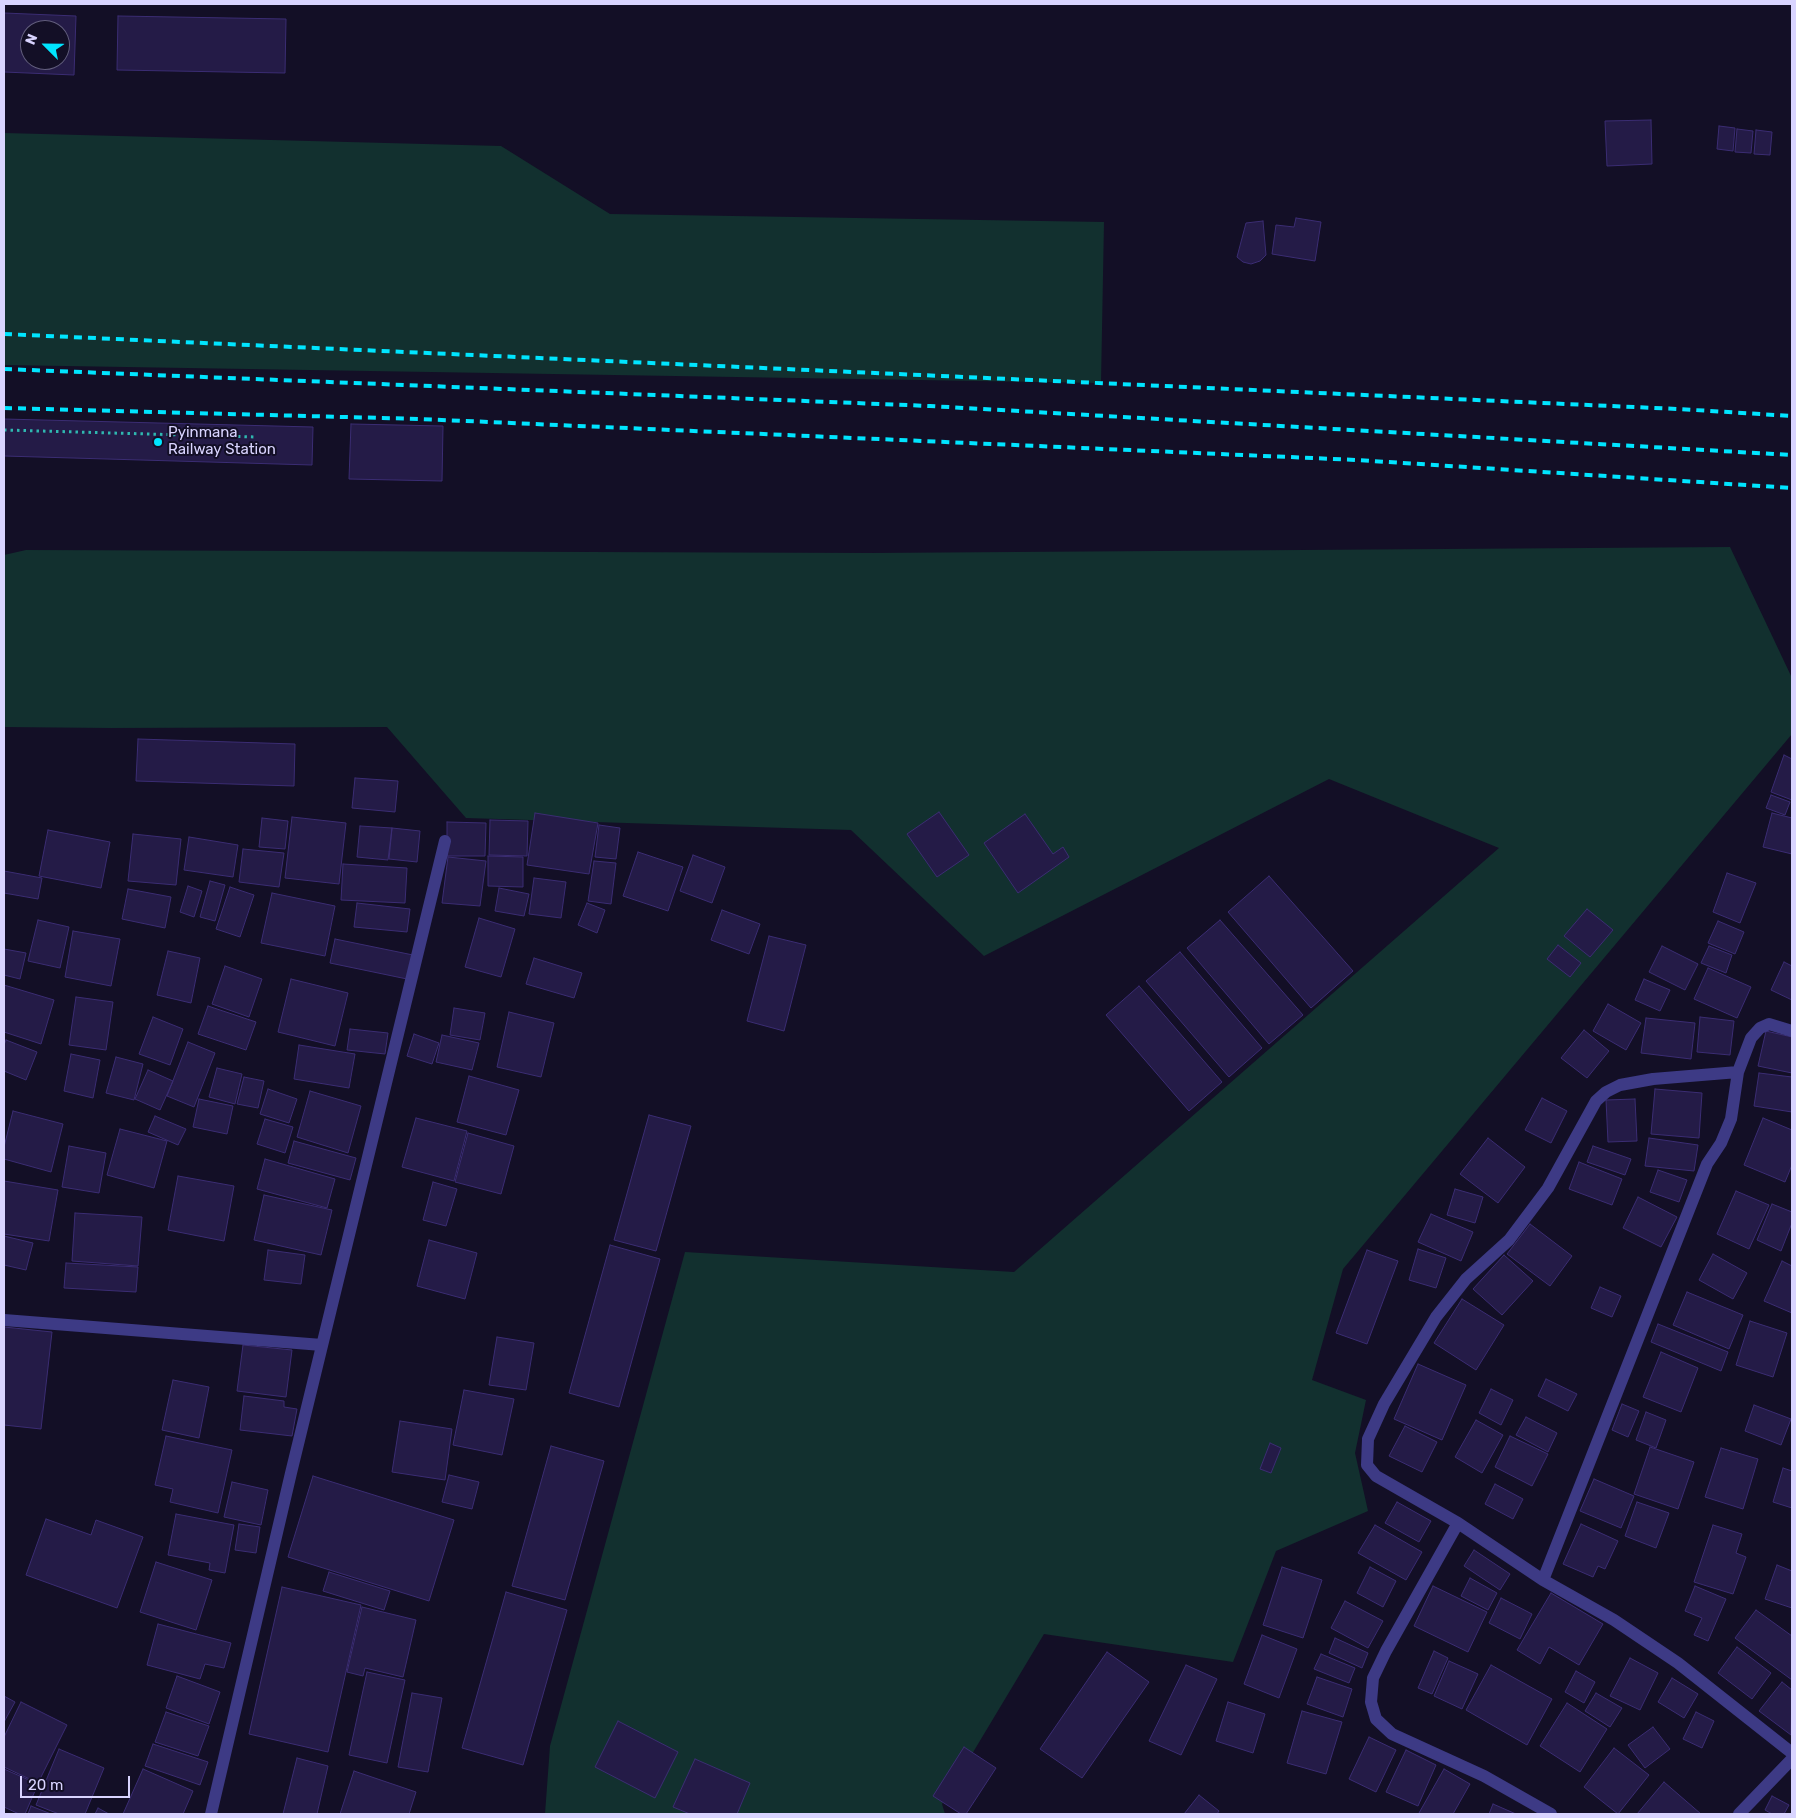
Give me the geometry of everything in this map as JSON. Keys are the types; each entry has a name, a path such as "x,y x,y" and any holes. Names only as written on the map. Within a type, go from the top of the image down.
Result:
{"street":[{"path":"211,1814 322,1345 445,840"},
{"path":"1543,1580 1707,1164 1721,1143 1731,1119 1738,1072 1751,1038 1760,1028 1769,1024 1792,1031"},
{"path":"1738,1072 1653,1079 1620,1085 1606,1092 1596,1101 1548,1188 1537,1203 1509,1240 1466,1279 1436,1317 1384,1404 1368,1439 1367,1465 1376,1476 1458,1523 1543,1580 1614,1620 1678,1663 1792,1753"},
{"path":"4,1320 322,1345"},
{"path":"1458,1523 1386,1651 1373,1678 1371,1702 1376,1719 1392,1734 1484,1776 1550,1814"},
{"path":"1739,1814 1792,1759"}],"path":[{"path":"4,430 256,436"}],"green space":[{"path":"4,133 501,146 610,214 1104,222 1101,383 4,365"},
{"path":"1730,547 1792,678 1792,734 1343,1269 1312,1380 1366,1400 1355,1453 1368,1511 1276,1551 1233,1662 1044,1634 942,1804 945,1814 545,1814 550,1746 685,1252 1014,1272 1499,848 1329,779 984,956 851,830 466,818 387,727 4,727 4,555 26,550 871,553"}],"building":[{"path":"4,13 76,16 74,75 4,72"},
{"path":"118,16 286,19 285,73 117,70"},
{"path":"1651,120 1652,164 1607,166 1605,121"},
{"path":"1719,126 1735,128 1733,151 1717,149"},
{"path":"1737,129 1753,131 1751,153 1735,152"},
{"path":"1756,130 1772,132 1770,155 1754,154"},
{"path":"1296,218 1321,222 1315,261 1272,254 1276,225 1294,227"},
{"path":"1263,221 1266,255 1260,261 1251,264 1243,262 1237,257 1246,223"},
{"name":"Pyinmana Railway Station","path":"4,419 313,427 312,465 4,456"},
{"path":"351,424 443,426 442,481 349,479"},
{"path":"138,739 295,744 294,786 136,781"},
{"path":"1784,755 1792,759 1792,800 1771,792"},
{"path":"355,778 398,781 395,812 352,808"},
{"path":"1771,795 1790,802 1785,815 1766,808"},
{"path":"939,812 969,855 937,877 907,834"},
{"path":"535,813 598,823 589,874 527,865"},
{"path":"1772,813 1792,818 1792,854 1763,847"},
{"path":"1025,814 1053,854 1063,847 1069,857 1018,893 984,843"},
{"path":"292,817 346,823 339,884 285,878"},
{"path":"262,818 288,821 285,849 259,847"},
{"path":"490,820 528,821 527,856 489,855"},
{"path":"447,822 486,823 485,856 447,856"},
{"path":"599,825 620,828 616,859 595,857"},
{"path":"360,826 392,828 388,860 357,857"},
{"path":"392,828 420,831 417,862 389,859"},
{"path":"48,830 110,842 101,888 39,876"},
{"path":"133,834 181,839 176,885 128,881"},
{"path":"189,837 238,845 233,877 184,870"},
{"path":"243,849 284,853 279,887 239,882"},
{"path":"638,852 683,867 668,911 623,896"},
{"path":"693,855 725,867 712,903 680,891"},
{"path":"488,856 523,857 523,887 488,886"},
{"path":"448,857 486,861 480,906 442,903"},
{"path":"594,861 616,863 611,904 588,901"},
{"path":"343,864 407,868 405,903 341,900"},
{"path":"4,871 42,878 38,899 4,893"},
{"path":"1727,873 1756,883 1740,923 1713,912"},
{"path":"1269,876 1353,971 1311,1008 1228,912"},
{"path":"534,878 566,882 561,918 529,914"},
{"path":"210,881 225,885 215,921 200,917"},
{"path":"188,886 202,891 194,917 180,912"},
{"path":"230,887 254,895 240,937 216,929"},
{"path":"499,888 529,894 524,916 495,911"},
{"path":"128,889 171,897 165,928 122,919"},
{"path":"272,893 335,906 325,956 261,943"},
{"path":"357,903 410,909 407,932 354,927"},
{"path":"587,903 605,910 597,933 578,925"},
{"path":"1587,909 1613,930 1590,957 1564,936"},
{"path":"722,910 760,924 749,954 711,940"},
{"path":"479,918 515,929 501,977 465,967"},
{"path":"38,920 69,927 60,968 28,961"},
{"path":"1220,920 1303,1015 1269,1044 1187,948"},
{"path":"1718,921 1744,932 1735,954 1708,943"},
{"path":"73,931 120,939 111,986 65,977"},
{"path":"769,936 806,945 784,1031 747,1021"},
{"path":"335,939 413,955 407,979 330,963"},
{"path":"1558,945 1581,963 1570,977 1547,959"},
{"path":"1662,946 1698,964 1685,990 1649,972"},
{"path":"1709,946 1732,955 1726,973 1701,963"},
{"path":"4,949 26,953 20,979 4,975"},
{"path":"168,951 200,958 191,1003 157,995"},
{"path":"1180,952 1262,1048 1229,1077 1146,981"},
{"path":"534,958 582,973 574,998 526,984"},
{"path":"1784,962 1792,966 1792,1000 1771,990"},
{"path":"225,966 262,979 249,1017 212,1004"},
{"path":"1708,968 1751,987 1737,1018 1694,999"},
{"path":"291,979 348,993 335,1046 278,1032"},
{"path":"1644,979 1670,990 1660,1011 1635,1000"},
{"path":"4,985 54,1000 41,1044 4,1032"},
{"path":"1139,986 1222,1082 1189,1111 1106,1015"},
{"path":"76,997 113,1002 106,1050 69,1045"},
{"path":"1608,1004 1641,1023 1626,1050 1593,1031"},
{"path":"208,1006 256,1022 246,1050 198,1034"},
{"path":"454,1008 485,1013 480,1040 450,1035"},
{"path":"509,1012 554,1023 541,1077 497,1067"},
{"path":"153,1017 183,1029 170,1065 139,1054"},
{"path":"1700,1017 1734,1021 1730,1055 1697,1052"},
{"path":"1646,1018 1695,1023 1691,1059 1641,1053"},
{"path":"350,1029 388,1033 385,1054 347,1050"},
{"path":"1584,1030 1609,1051 1587,1078 1561,1058"},
{"path":"1766,1031 1792,1037 1792,1073 1758,1066"},
{"path":"414,1034 439,1043 432,1064 407,1056"},
{"path":"442,1035 479,1043 472,1070 436,1062"},
{"path":"6,1040 37,1052 26,1080 4,1071 4,1045"},
{"path":"188,1042 215,1053 194,1107 167,1096"},
{"path":"299,1045 355,1054 349,1088 294,1079"},
{"path":"71,1054 100,1060 93,1098 64,1091"},
{"path":"116,1057 143,1064 134,1100 106,1093"},
{"path":"217,1068 242,1074 235,1104 209,1097"},
{"path":"148,1070 173,1081 160,1110 135,1099"},
{"path":"1759,1073 1792,1077 1792,1112 1754,1106"},
{"path":"469,1076 519,1090 506,1135 457,1122"},
{"path":"244,1077 264,1081 258,1108 237,1104"},
{"path":"268,1089 297,1099 289,1123 260,1114"},
{"path":"1655,1089 1702,1093 1699,1138 1651,1134"},
{"path":"310,1091 361,1106 348,1153 297,1137"},
{"path":"1542,1098 1567,1111 1551,1143 1525,1130"},
{"path":"199,1099 233,1106 227,1134 193,1127"},
{"path":"1635,1099 1637,1141 1608,1142 1606,1100"},
{"path":"13,1111 63,1124 51,1172 4,1159 4,1147"},
{"path":"649,1115 691,1126 656,1251 614,1240"},
{"path":"155,1116 186,1129 178,1145 148,1132"},
{"path":"416,1118 467,1131 454,1181 402,1167"},
{"path":"1763,1118 1792,1130 1792,1165 1785,1182 1744,1165"},
{"path":"265,1119 293,1127 285,1153 257,1144"},
{"path":"120,1129 167,1141 154,1188 107,1175"},
{"path":"468,1133 514,1146 501,1194 455,1182"},
{"path":"1488,1138 1525,1167 1498,1203 1460,1174"},
{"path":"1649,1138 1698,1145 1694,1171 1645,1166"},
{"path":"294,1141 356,1158 350,1180 288,1163"},
{"path":"69,1146 106,1153 99,1193 62,1187"},
{"path":"1593,1146 1631,1159 1625,1175 1587,1162"},
{"path":"265,1159 335,1179 327,1208 257,1189"},
{"path":"1579,1162 1622,1179 1612,1205 1569,1189"},
{"path":"1658,1170 1687,1180 1679,1202 1650,1192"},
{"path":"178,1176 234,1186 224,1241 168,1230"},
{"path":"4,1181 58,1190 49,1241 4,1234"},
{"path":"433,1182 457,1189 446,1226 423,1220"},
{"path":"1455,1189 1483,1197 1475,1223 1447,1215"},
{"path":"1736,1191 1769,1205 1749,1249 1717,1234"},
{"path":"264,1195 332,1210 321,1255 254,1240"},
{"path":"1638,1197 1677,1217 1661,1247 1623,1228"},
{"path":"1772,1204 1792,1212 1792,1223 1781,1251 1757,1240"},
{"path":"75,1213 142,1217 138,1266 72,1261"},
{"path":"1431,1214 1473,1232 1461,1261 1418,1242"},
{"path":"1530,1224 1572,1256 1550,1286 1507,1254"},
{"path":"4,1236 33,1243 26,1270 4,1265"},
{"path":"429,1240 477,1253 465,1299 417,1286"},
{"path":"610,1245 660,1259 619,1407 569,1393"},
{"path":"1418,1249 1446,1258 1436,1288 1409,1280"},
{"path":"268,1250 305,1255 301,1284 264,1280"},
{"path":"1367,1250 1398,1261 1367,1344 1336,1333"},
{"path":"1713,1254 1747,1273 1733,1299 1699,1280"},
{"path":"1504,1255 1533,1281 1502,1315 1473,1289"},
{"path":"1782,1261 1792,1266 1792,1313 1764,1301"},
{"path":"66,1263 138,1267 136,1292 64,1288"},
{"path":"1600,1287 1621,1296 1612,1317 1591,1308"},
{"path":"1687,1292 1743,1315 1729,1349 1673,1325"},
{"path":"1462,1299 1504,1325 1476,1370 1434,1343"},
{"path":"1750,1321 1787,1333 1773,1377 1736,1365"},
{"path":"1658,1324 1728,1352 1721,1371 1651,1342"},
{"path":"4,1327 52,1332 41,1429 4,1425"},
{"path":"497,1337 534,1343 526,1390 489,1385"},
{"path":"243,1345 292,1350 286,1397 237,1391"},
{"path":"1661,1352 1698,1368 1681,1412 1643,1397"},
{"path":"1418,1364 1466,1385 1442,1440 1394,1419"},
{"path":"1546,1379 1577,1394 1568,1411 1538,1396"},
{"path":"173,1380 209,1387 199,1438 162,1430"},
{"path":"1491,1389 1513,1400 1501,1425 1479,1413"},
{"path":"464,1390 514,1399 502,1455 453,1445"},
{"path":"244,1396 284,1401 284,1407 297,1409 292,1436 240,1430"},
{"path":"1622,1404 1639,1411 1628,1437 1612,1430"},
{"path":"1754,1405 1791,1419 1781,1445 1745,1431"},
{"path":"1646,1412 1666,1420 1656,1448 1636,1440"},
{"path":"1526,1417 1557,1433 1548,1452 1516,1435"},
{"path":"1476,1420 1503,1435 1482,1473 1455,1457"},
{"path":"400,1421 452,1429 445,1480 392,1472"},
{"path":"1405,1426 1437,1442 1422,1472 1389,1456"},
{"path":"166,1436 232,1450 218,1513 170,1502 173,1489 155,1485"},
{"path":"1510,1436 1548,1454 1532,1486 1495,1467"},
{"path":"1270,1443 1281,1448 1271,1473 1260,1469"},
{"path":"551,1446 604,1461 565,1600 512,1586"},
{"path":"1650,1447 1694,1462 1678,1509 1634,1494"},
{"path":"1721,1448 1758,1459 1743,1509 1705,1497"},
{"path":"1783,1468 1792,1471 1792,1508 1773,1502"},
{"path":"449,1475 479,1482 472,1509 442,1502"},
{"path":"313,1476 454,1520 429,1601 288,1557"},
{"path":"1594,1479 1634,1496 1621,1528 1580,1511"},
{"path":"232,1482 268,1490 261,1525 224,1517"},
{"path":"1495,1484 1523,1499 1513,1519 1485,1504"},
{"path":"1397,1502 1431,1521 1419,1542 1385,1523"},
{"path":"1637,1502 1669,1513 1656,1548 1625,1536"},
{"path":"176,1514 234,1525 225,1573 209,1570 210,1563 168,1555"},
{"path":"46,1519 91,1535 96,1520 143,1537 117,1608 26,1575"},
{"path":"239,1524 260,1527 256,1553 235,1550"},
{"path":"1581,1524 1618,1541 1605,1569 1598,1566 1593,1577 1563,1564"},
{"path":"1375,1525 1422,1552 1406,1580 1358,1553"},
{"path":"1713,1525 1742,1534 1736,1553 1746,1557 1733,1594 1694,1582"},
{"path":"1474,1550 1510,1574 1500,1590 1464,1566"},
{"path":"156,1562 212,1580 196,1630 140,1612"},
{"path":"1777,1565 1792,1571 1792,1608 1765,1599"},
{"path":"1282,1567 1322,1580 1303,1638 1263,1625"},
{"path":"1370,1567 1396,1581 1383,1607 1357,1593"},
{"path":"329,1572 390,1591 384,1610 323,1591"},
{"path":"1470,1578 1497,1593 1488,1610 1461,1596"},
{"path":"1433,1586 1487,1612 1468,1652 1414,1626"},
{"path":"1695,1586 1726,1599 1708,1641 1694,1635 1702,1618 1685,1611"},
{"path":"282,1587 361,1605 328,1752 249,1734"},
{"path":"506,1592 567,1610 523,1765 462,1748"},
{"path":"1551,1593 1603,1624 1579,1665 1549,1647 1540,1664 1517,1650"},
{"path":"1501,1598 1532,1614 1520,1639 1489,1623"},
{"path":"1345,1601 1383,1621 1368,1648 1331,1628"},
{"path":"362,1607 416,1620 403,1677 365,1668 363,1676 347,1672"},
{"path":"1756,1610 1792,1636 1792,1680 1735,1638"},
{"path":"158,1624 231,1643 224,1668 205,1664 200,1679 147,1665"},
{"path":"1262,1635 1297,1649 1279,1698 1244,1684"},
{"path":"1335,1638 1368,1653 1362,1668 1329,1653"},
{"path":"1737,1647 1771,1673 1752,1699 1718,1673"},
{"path":"1434,1651 1448,1658 1432,1694 1418,1688"},
{"path":"1107,1652 1149,1682 1082,1778 1040,1749"},
{"path":"1321,1654 1355,1668 1349,1683 1314,1669"},
{"path":"1630,1658 1658,1673 1640,1710 1610,1696"},
{"path":"1449,1661 1478,1674 1462,1709 1434,1696"},
{"path":"1186,1665 1217,1679 1181,1755 1149,1741"},
{"path":"1491,1665 1552,1699 1527,1745 1466,1710"},
{"path":"1576,1671 1595,1682 1584,1703 1565,1692"},
{"path":"367,1672 405,1680 387,1763 349,1755"},
{"path":"177,1676 220,1692 209,1724 166,1708"},
{"path":"1317,1677 1352,1689 1343,1717 1307,1704"},
{"path":"1672,1678 1698,1694 1684,1718 1658,1702"},
{"path":"1782,1682 1792,1690 1791,1735 1759,1711"},
{"path":"412,1693 442,1698 428,1772 398,1767"},
{"path":"1596,1693 1622,1708 1610,1727 1585,1711"},
{"path":"4,1696 15,1702 4,1722"},
{"path":"21,1702 67,1725 38,1783 4,1767 4,1737"},
{"path":"1228,1702 1265,1714 1253,1753 1216,1741"},
{"path":"1567,1703 1607,1729 1580,1772 1540,1746"},
{"path":"1302,1711 1342,1722 1326,1774 1287,1763"},
{"path":"166,1712 209,1726 198,1756 155,1742"},
{"path":"1696,1712 1714,1721 1702,1748 1683,1739"},
{"path":"618,1721 678,1752 655,1798 595,1767"},
{"path":"1653,1727 1670,1749 1645,1768 1628,1745"},
{"path":"1369,1737 1396,1750 1376,1792 1349,1779"},
{"path":"153,1744 208,1762 200,1785 145,1766"},
{"path":"964,1747 996,1768 966,1814 961,1814 933,1796"},
{"path":"1614,1748 1649,1775 1618,1814 1584,1787"},
{"path":"59,1749 104,1768 85,1814 59,1814 36,1805"},
{"path":"1406,1750 1436,1765 1418,1806 1386,1792"},
{"path":"297,1758 328,1766 317,1814 283,1814"},
{"path":"695,1759 750,1783 737,1814 690,1814 673,1807"},
{"path":"4,1769 38,1784 25,1814 19,1814 4,1807"},
{"path":"143,1769 193,1791 183,1814 123,1814"},
{"path":"1444,1769 1470,1784 1453,1814 1419,1813"},
{"path":"354,1771 416,1792 409,1814 340,1814"},
{"path":"1664,1782 1701,1814 1637,1814"},
{"path":"1199,1795 1219,1811 1217,1814 1184,1814"},
{"path":"1772,1796 1789,1805 1784,1814 1772,1814 1765,1810"},
{"path":"1493,1804 1516,1814 1489,1814"},
{"path":"31,1806 51,1814 28,1814"},
{"path":"98,1808 109,1814 95,1814"}],"railway":[{"path":"4,334 1678,409 1792,416"},
{"path":"4,369 930,406 1792,455"},
{"path":"4,408 420,419 1357,460 1792,488"}],"place":[{"name":"Pyinmana Railway Station","path":"158,442"}]}
